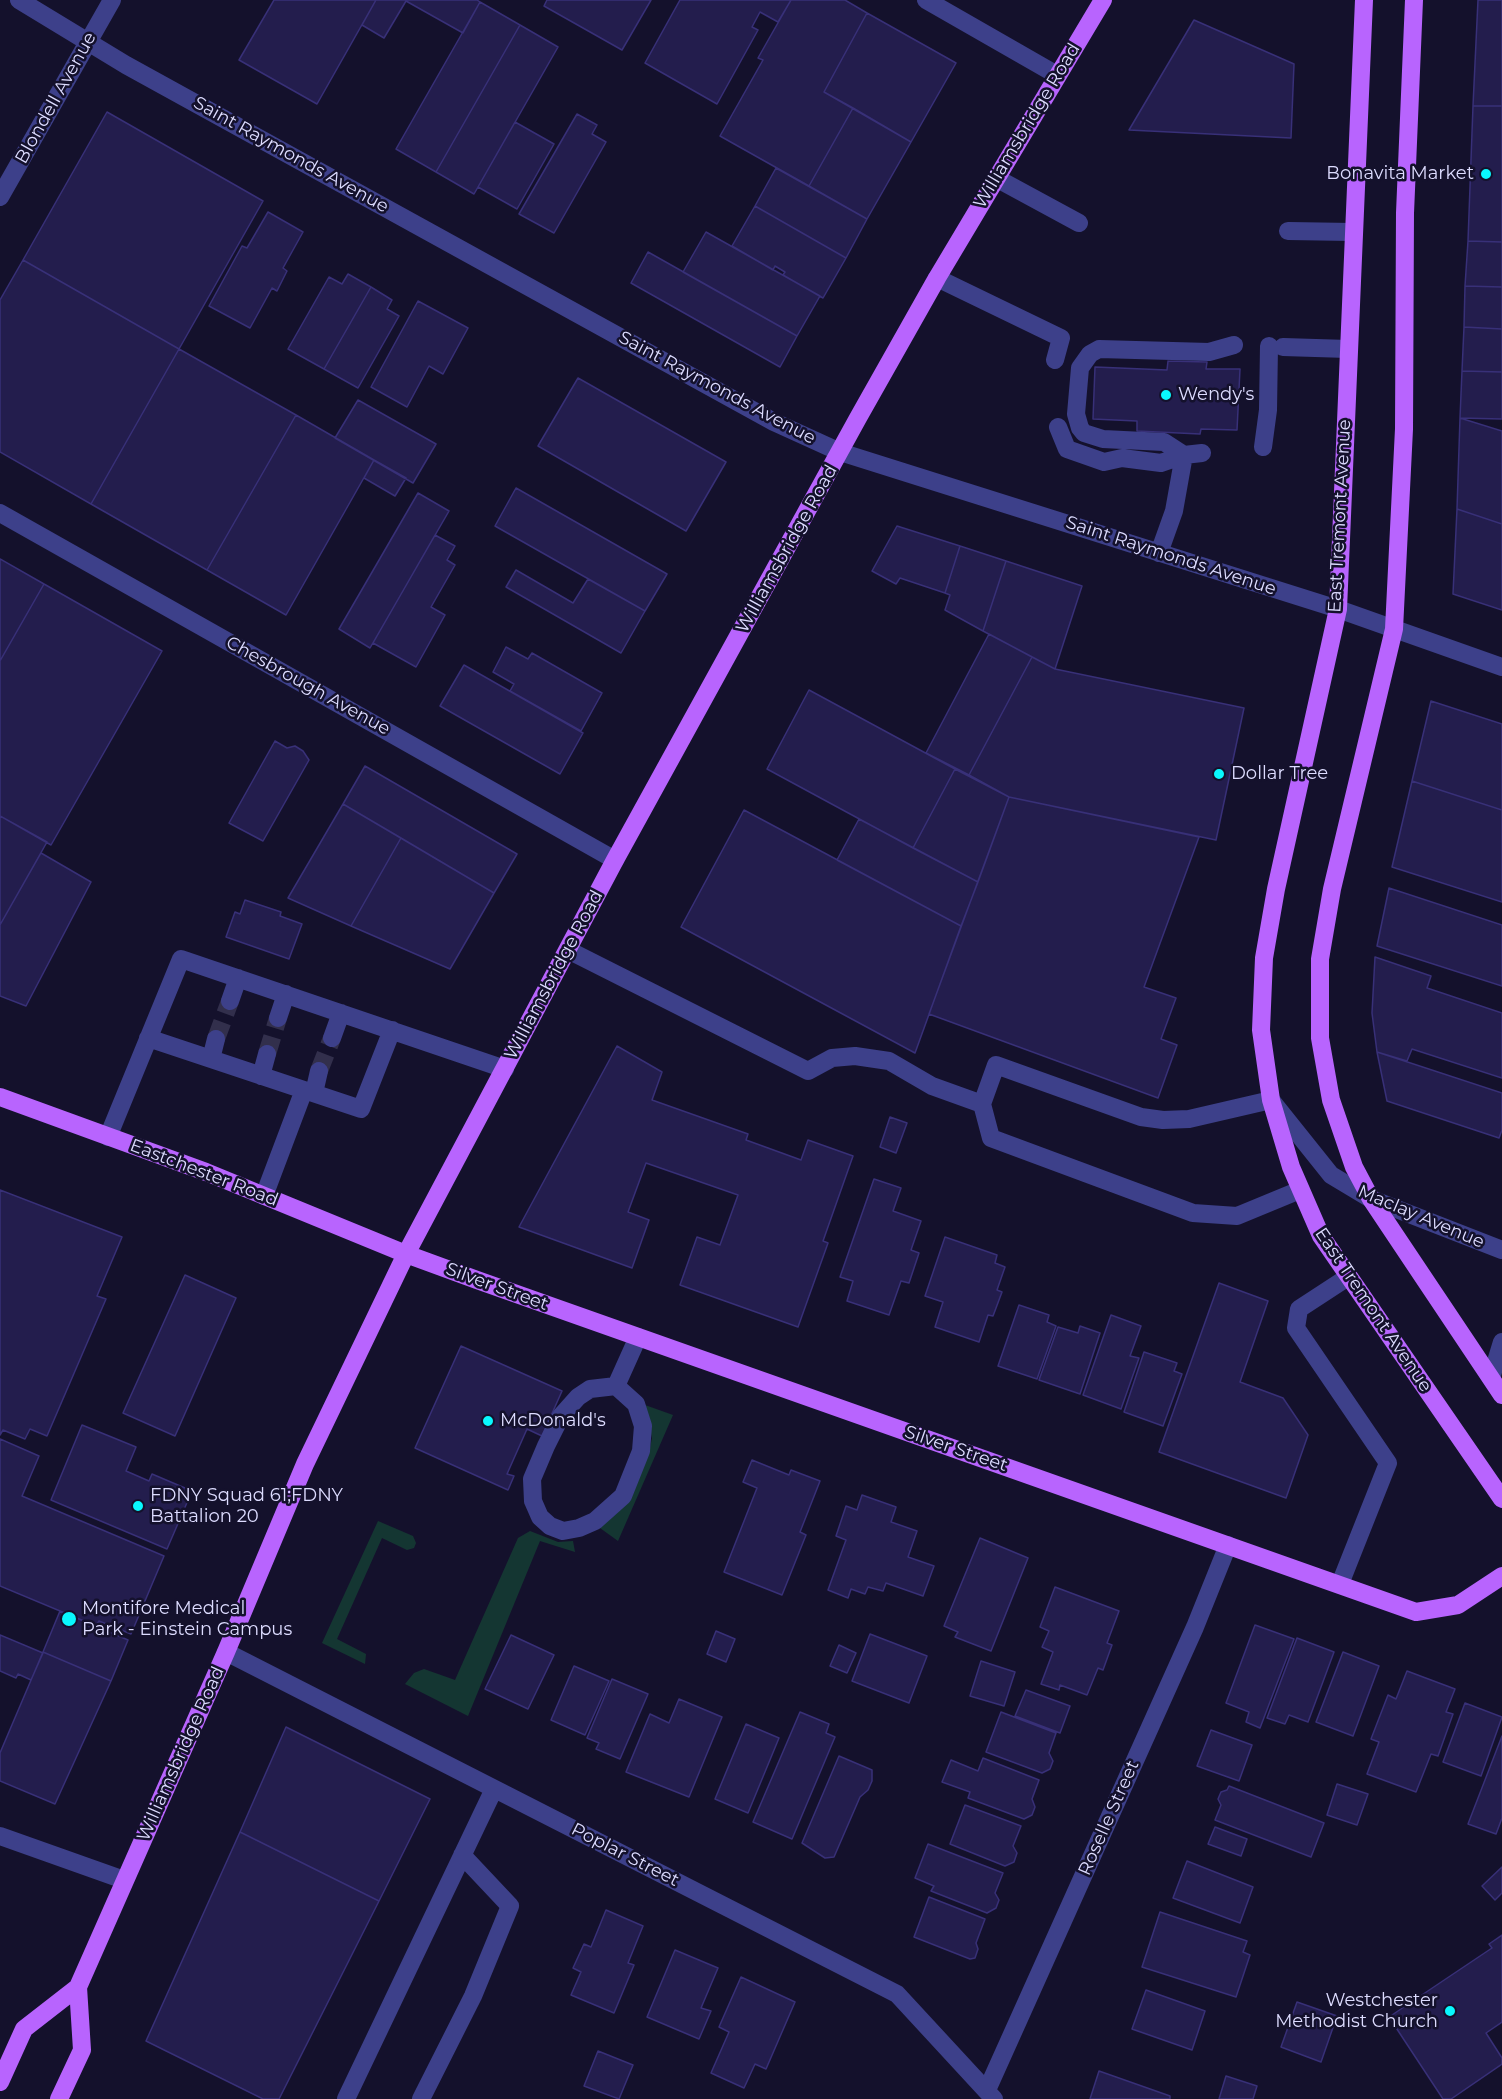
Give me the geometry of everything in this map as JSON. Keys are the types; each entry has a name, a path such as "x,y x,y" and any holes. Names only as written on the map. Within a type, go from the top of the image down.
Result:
{"main road":[{"name":"Williamsbridge Road","path":"59,2099 82,2050 78,1987 226,1652 305,1464 406,1254 615,860 840,452 937,278 1103,0"},
{"name":"East Tremont Avenue","path":"1364,0 1352,232 1338,609 1276,889 1264,958 1261,1030 1271,1100 1300,1190 1321,1236 1502,1499"},
{"path":"1414,0 1405,213 1404,429 1394,629 1332,889 1320,959 1320,1038 1331,1100 1354,1167 1371,1199 1502,1395"},
{"name":"Eastchester Road","path":"0,1097 264,1196 406,1254"},
{"name":"Silver Street","path":"406,1254 1416,1612 1458,1605 1502,1576"},
{"name":"Williamsbridge Road","path":"0,2082 24,2029 78,1987"}],"street":[{"name":"Saint Raymonds Avenue","path":"19,0 86,43 774,422 840,452 1338,609 1502,667"},
{"name":"Blondell Avenue","path":"0,197 112,0"},
{"path":"926,0 1057,75"},
{"path":"996,178 1079,223"},
{"path":"1288,231 1352,232"},
{"path":"937,278 1061,338 1055,360"},
{"path":"1193,454 1164,442 1103,439 1084,433 1076,414 1080,368 1090,354 1099,349 1209,352 1234,345"},
{"path":"1263,447 1276,346 1348,349"},
{"path":"1058,427 1067,449 1104,462 1122,458 1161,463 1193,454"},
{"path":"1159,553 1193,454"},
{"name":"Chesbrough Avenue","path":"0,513 615,860"},
{"path":"568,950 808,1071 832,1058 855,1056 889,1061 932,1086 982,1104"},
{"path":"108,1137 181,959 505,1069"},
{"path":"230,1001 238,978"},
{"path":"278,1018 286,994"},
{"path":"333,1038 341,1013"},
{"path":"148,1038 361,1109 392,1030"},
{"path":"211,1059 216,1039"},
{"path":"261,1076 267,1054"},
{"path":"1271,1100 1189,1119 1162,1120 1141,1117 996,1065 982,1104 991,1138 1192,1213 1237,1216 1300,1190"},
{"path":"264,1196 319,1071"},
{"name":"Maclay Avenue","path":"1271,1100 1331,1175 1371,1199 1502,1250"},
{"path":"1340,1584 1388,1463 1296,1328 1299,1309 1348,1277"},
{"path":"616,1386 638,1337"},
{"path":"1491,1378 1502,1342"},
{"path":"616,1386 636,1404 643,1426 641,1451 623,1496 595,1521 579,1528 563,1531 550,1526 540,1518 533,1502 532,1479 546,1446 561,1416 578,1396 590,1389 616,1386"},
{"name":"Roselle Street","path":"991,2095 1195,1628 1228,1545"},
{"name":"Poplar Street","path":"226,1652 897,1995 991,2095"},
{"path":"346,2099 494,1789"},
{"path":"0,1836 124,1880"},
{"path":"421,2099 473,1996 510,1906 462,1855"}],"green space":[{"path":"645,1405 673,1415 618,1541 600,1528 622,1508 650,1448 652,1438"},
{"path":"378,1521 413,1536 416,1543 414,1548 407,1550 382,1538 337,1639 366,1654 365,1664 322,1643"},
{"path":"530,1531 558,1542 573,1541 575,1552 540,1541 468,1716 405,1684 414,1673 424,1669 455,1680 518,1538"}],"building":[{"path":"274,0 376,0 317,104 239,60"},
{"path":"376,0 477,0 480,2 463,33 406,1 384,38 362,25"},
{"path":"547,0 651,0 622,50 544,6"},
{"path":"680,0 791,0 778,22 760,12 752,27 758,30 717,104 645,63"},
{"path":"791,0 845,0 867,13 824,92 853,108 809,186 720,136 763,60 758,58"},
{"path":"1478,0 1502,0 1502,106 1473,106"},
{"path":"480,2 520,25 436,172 396,149"},
{"path":"867,13 956,63 911,142 824,92"},
{"path":"1194,20 1294,64 1291,138 1129,130"},
{"path":"520,25 558,47 474,194 436,172"},
{"name":"Bonavita Market","path":"1473,106 1502,106 1502,242 1468,241"},
{"path":"853,108 911,142 867,219 809,186"},
{"path":"107,112 263,201 179,349 23,260"},
{"path":"577,114 597,125 592,134 606,142 554,233 519,214"},
{"path":"515,122 554,144 517,209 478,187"},
{"path":"776,168 867,219 846,258 755,206"},
{"path":"755,206 846,258 823,298 783,275 785,272 775,266 773,270 732,246"},
{"path":"268,212 303,232 283,268 287,271 277,291 272,288 250,328 209,306 242,246 247,248"},
{"path":"706,232 820,296 797,336 683,272"},
{"path":"1468,241 1502,242 1502,287 1465,286"},
{"path":"648,252 797,336 780,367 631,283"},
{"path":"23,260 179,349 91,504 0,452 0,300"},
{"path":"348,274 371,287 324,369 288,349 329,277 342,284"},
{"path":"1465,286 1502,287 1502,329 1464,327"},
{"path":"371,287 392,300 387,309 399,316 358,388 324,369"},
{"path":"418,301 468,328 443,374 429,366 407,407 371,387"},
{"path":"1464,327 1502,329 1502,372 1462,371"},
{"path":"179,349 296,415 207,570 91,504"},
{"name":"Wendy's","path":"1168,361 1207,362 1206,369 1240,369 1237,430 1201,429 1200,434 1137,431 1137,421 1093,419 1095,367 1167,370"},
{"path":"1462,371 1502,372 1502,419 1460,418"},
{"path":"578,378 726,462 686,531 538,446"},
{"path":"358,400 436,444 413,483 335,438"},
{"path":"296,415 374,460 286,615 207,570"},
{"path":"1460,418 1502,431 1502,524 1457,509"},
{"path":"374,460 406,478 395,496 364,478"},
{"path":"516,488 667,574 645,611 495,526"},
{"path":"418,493 449,511 370,648 339,629"},
{"path":"1457,509 1502,524 1502,610 1453,594"},
{"path":"897,526 960,546 945,593 900,578 896,584 872,571"},
{"path":"435,535 455,546 447,560 455,565 431,607 445,615 416,667 373,643"},
{"path":"960,546 1006,561 983,631 945,610 950,595 945,593"},
{"path":"0,559 44,584 0,661"},
{"path":"1006,561 1082,586 1055,669 983,631"},
{"path":"516,570 573,603 588,579 645,611 621,653 506,587"},
{"path":"44,584 162,651 51,845 0,816 0,661"},
{"path":"989,634 1032,657 969,775 926,753"},
{"path":"506,647 528,659 532,653 602,693 581,731 510,691 514,684 493,672"},
{"path":"1032,657 1055,669 1244,708 1216,840 1009,797 969,775"},
{"path":"464,665 583,733 560,774 440,706"},
{"path":"809,690 955,769 913,848 767,769"},
{"path":"1431,701 1502,724 1502,810 1412,781"},
{"path":"275,741 287,748 295,746 303,751 309,760 263,841 229,823"},
{"path":"365,766 517,854 494,893 343,804"},
{"path":"955,769 1009,797 978,882 913,848"},
{"path":"1412,781 1502,810 1502,902 1392,867"},
{"path":"1009,797 1199,837 1144,987 1176,998 1161,1039 1177,1045 1158,1098 929,1014"},
{"path":"343,804 401,838 351,926 288,898"},
{"path":"744,810 961,926 915,1053 681,927"},
{"path":"0,816 47,842 0,925"},
{"path":"859,819 978,882 961,926 837,860"},
{"path":"401,838 494,893 450,969 351,926"},
{"path":"41,853 91,882 26,1006 0,996 0,925"},
{"path":"1389,888 1502,925 1502,986 1377,946"},
{"path":"245,900 281,912 280,916 302,924 289,959 226,937 235,912 240,914"},
{"path":"1375,957 1431,976 1427,988 1502,1013 1502,1078 1412,1049 1407,1061 1377,1052 1372,1013"},
{"path":"617,1046 662,1072 652,1100 748,1134 746,1140 801,1160 808,1140 853,1156 823,1241 828,1243 798,1327 680,1285 697,1237 720,1245 738,1195 646,1163 628,1212 649,1220 632,1268 519,1227"},
{"path":"1377,1052 1502,1093 1502,1130 1499,1138 1387,1101"},
{"path":"890,1117 907,1123 896,1153 880,1147"},
{"path":"874,1179 901,1188 893,1211 921,1221 911,1250 919,1253 909,1283 901,1281 889,1315 847,1301 853,1281 840,1277"},
{"path":"0,1190 122,1237 97,1296 106,1299 47,1436 30,1429 25,1439 3,1430 0,1435"},
{"path":"945,1237 997,1255 995,1263 1005,1267 997,1290 1002,1292 993,1316 988,1315 979,1342 935,1327 943,1302 925,1296"},
{"path":"185,1275 236,1298 175,1436 123,1413"},
{"path":"1219,1283 1268,1301 1240,1382 1283,1398 1308,1435 1286,1498 1159,1452"},
{"path":"1019,1305 1049,1315 1047,1322 1056,1326 1037,1379 998,1366"},
{"path":"1111,1315 1141,1326 1130,1356 1139,1358 1121,1409 1083,1395"},
{"path":"1080,1326 1100,1333 1080,1394 1039,1380 1058,1327 1078,1333"},
{"name":"McDonald's","path":"461,1346 562,1391 542,1436 527,1429 507,1474 514,1476 508,1490 415,1448"},
{"path":"1144,1352 1177,1363 1174,1371 1182,1374 1163,1426 1124,1412"},
{"path":"82,1425 136,1447 126,1471 149,1481 152,1474 192,1491 167,1549 51,1500"},
{"path":"0,1439 39,1456 22,1496 164,1556 131,1634 99,1621 96,1626 0,1586"},
{"path":"752,1460 789,1475 791,1470 820,1481 800,1532 806,1535 782,1595 724,1572 757,1488 743,1482"},
{"path":"862,1495 896,1507 891,1522 917,1531 908,1557 934,1566 923,1596 886,1583 883,1591 868,1587 865,1594 851,1589 848,1598 828,1590 846,1540 836,1536 846,1506 857,1510"},
{"path":"980,1538 1028,1558 991,1651 955,1637 958,1632 944,1626"},
{"path":"1055,1587 1119,1611 1107,1643 1112,1645 1103,1670 1098,1668 1087,1695 1060,1685 1059,1690 1041,1684 1053,1652 1042,1647 1049,1631 1040,1627"},
{"path":"60,1611 128,1640 111,1681 43,1652"},
{"path":"1255,1625 1294,1639 1260,1728 1246,1722 1249,1712 1226,1703"},
{"path":"716,1631 735,1639 726,1662 707,1654"},
{"path":"870,1634 927,1656 909,1703 852,1681"},
{"path":"0,1635 43,1653 31,1680 18,1674 16,1678 0,1671"},
{"path":"511,1635 554,1655 528,1709 485,1689"},
{"path":"1297,1638 1334,1652 1308,1722 1289,1715 1285,1724 1267,1718"},
{"path":"839,1645 856,1653 847,1673 830,1666"},
{"path":"43,1652 111,1681 55,1804 0,1781 0,1753"},
{"path":"1343,1652 1379,1666 1353,1736 1316,1722"},
{"path":"981,1661 1015,1672 1004,1706 970,1696"},
{"path":"574,1666 609,1681 585,1735 551,1720"},
{"path":"1407,1671 1455,1689 1446,1712 1453,1714 1438,1756 1431,1754 1416,1792 1367,1774 1379,1742 1371,1739 1388,1695 1396,1699"},
{"path":"612,1679 648,1694 620,1759 596,1749 599,1743 587,1738"},
{"path":"1026,1690 1070,1706 1060,1733 1015,1716"},
{"path":"679,1699 722,1717 689,1797 626,1772 650,1714 669,1723"},
{"path":"1465,1703 1502,1717 1481,1776 1443,1762"},
{"path":"800,1712 829,1724 826,1733 835,1737 792,1839 753,1822"},
{"path":"1001,1712 1056,1733 1049,1753 1053,1761 1050,1769 1042,1773 986,1752"},
{"path":"746,1724 779,1738 748,1813 715,1799"},
{"path":"286,1727 430,1799 379,1901 240,1832"},
{"path":"1211,1730 1252,1745 1239,1781 1197,1766"},
{"path":"1502,1736 1502,1818 1496,1834 1468,1824"},
{"path":"839,1756 872,1770 872,1781 868,1790 860,1797 834,1857 825,1858 802,1843"},
{"path":"983,1758 1039,1780 1032,1799 1035,1807 1032,1815 1024,1819 968,1798 970,1792 942,1782 951,1760 978,1771"},
{"path":"1337,1784 1368,1794 1357,1825 1327,1815"},
{"path":"1229,1786 1324,1823 1311,1857 1215,1820 1221,1805 1218,1799 1221,1792 1227,1790"},
{"path":"965,1805 1021,1826 1013,1846 1017,1853 1014,1862 1005,1866 950,1844"},
{"path":"1215,1827 1247,1839 1241,1856 1208,1844"},
{"path":"240,1832 379,1901 279,2099 263,2099 146,2041"},
{"path":"928,1844 1003,1873 995,1893 999,1900 996,1908 987,1913 931,1891 934,1886 915,1878"},
{"path":"1187,1861 1253,1887 1240,1923 1173,1898"},
{"path":"1502,1867 1502,1893 1495,1900 1482,1886"},
{"path":"929,1897 985,1919 976,1943 978,1949 975,1958 970,1959 914,1937"},
{"path":"606,1910 643,1926 628,1963 634,1965 614,2013 571,1995 581,1972 573,1968 584,1944 591,1947"},
{"path":"1160,1912 1247,1941 1243,1952 1250,1955 1236,1997 1142,1967"},
{"name":"Westchester Methodist Church","path":"1502,1935 1502,2022 1486,2033 1502,2058 1502,2064 1451,2099 1443,2099 1389,2017 1492,1948 1489,1944"},
{"path":"675,1950 718,1968 701,2008 711,2011 699,2039 647,2017"},
{"path":"741,1977 795,2002 766,2069 755,2064 744,2088 711,2073 729,2032 719,2027"},
{"path":"1146,1990 1205,2011 1192,2050 1132,2029"},
{"path":"1297,2002 1337,2016 1321,2062 1281,2047"},
{"path":"598,2051 633,2065 619,2099 584,2086"},
{"path":"1099,2071 1170,2096 1170,2099 1090,2099"},
{"path":"1226,2076 1257,2086 1253,2099 1219,2099"}],"tunnel":[{"path":"216,1039 230,1001"},
{"path":"267,1054 278,1018"},
{"path":"319,1071 332,1038"}],"place":[{"name":"Bonavita Market","path":"1486,174"},
{"name":"Wendy's","path":"1166,395"},
{"name":"Dollar Tree","path":"1219,774"},
{"name":"McDonald's","path":"488,1421"},
{"name":"FDNY Squad 61;FDNY Battalion 20","path":"138,1506"},
{"name":"Montifore Medical Park - Einstein Campus","path":"69,1619"},
{"name":"Westchester Methodist Church","path":"1450,2011"}]}
